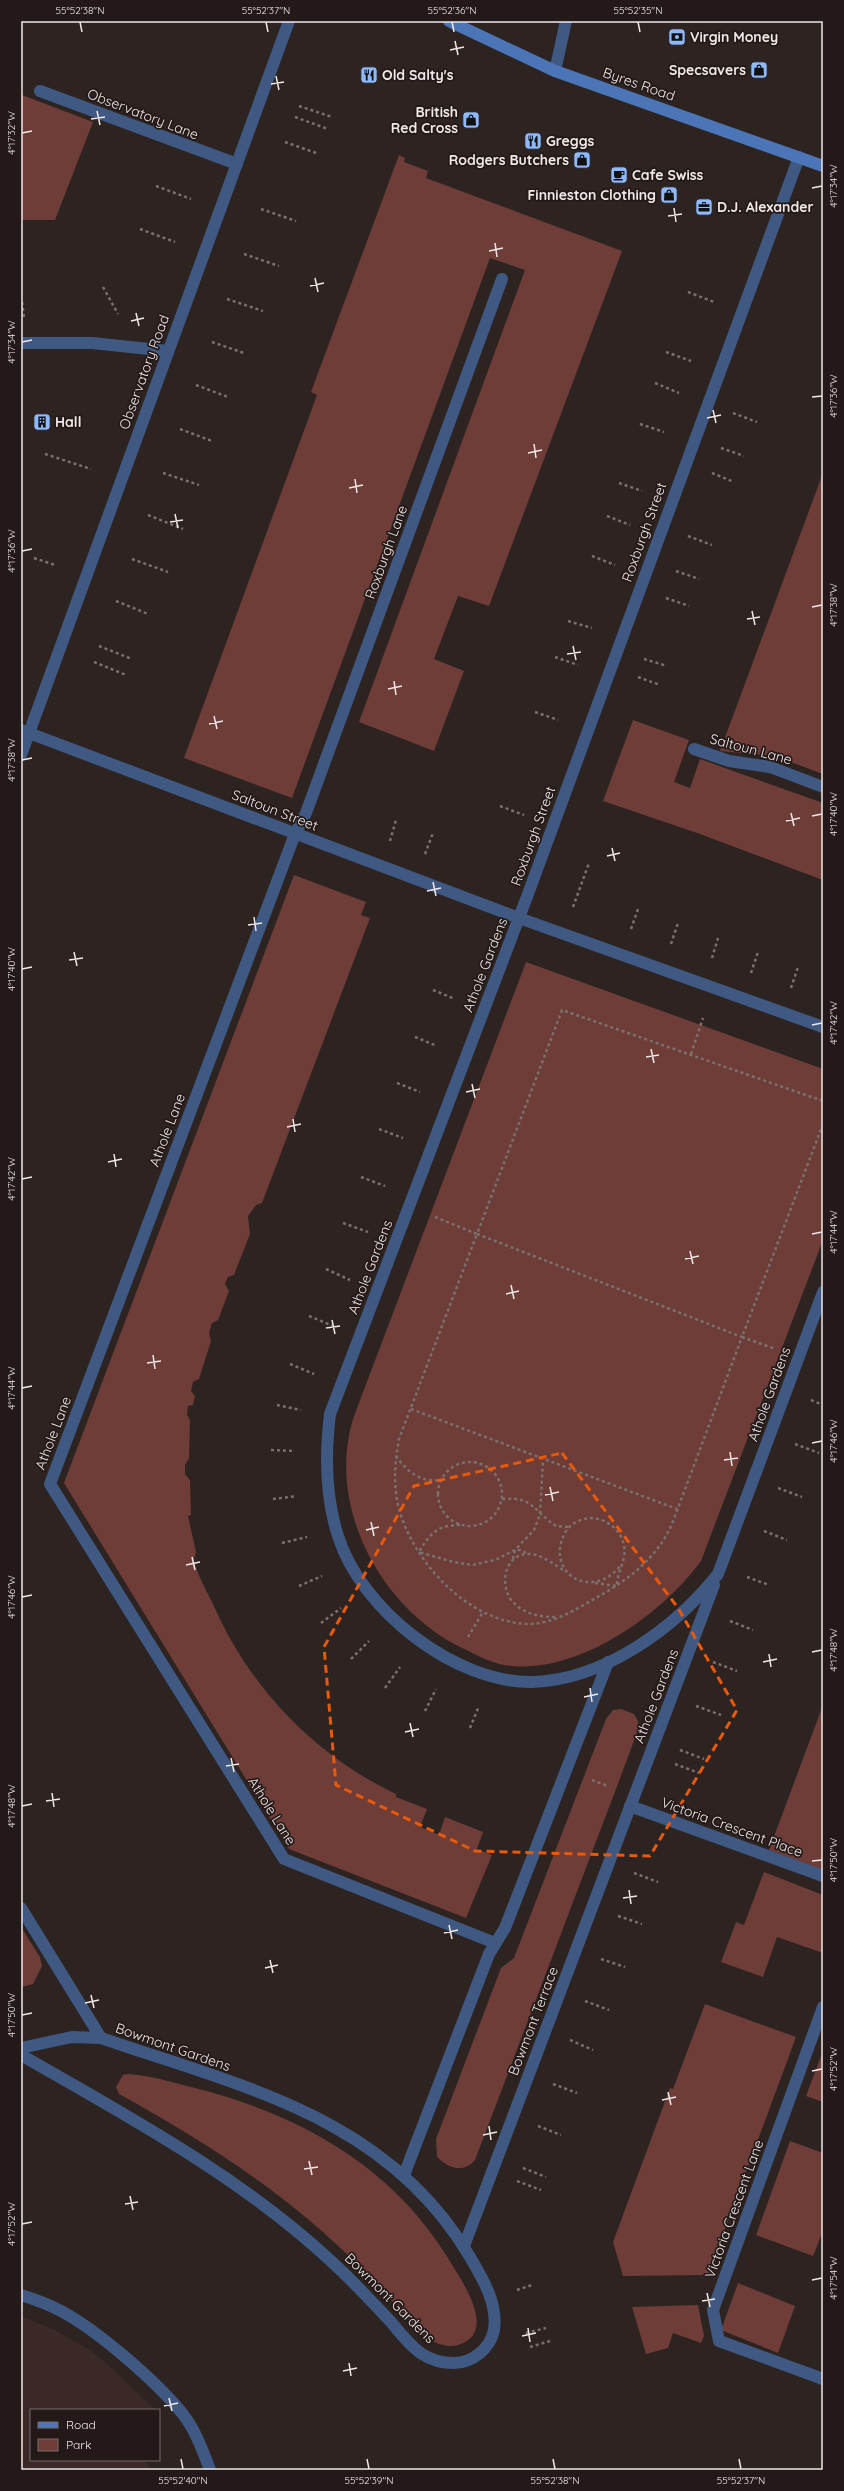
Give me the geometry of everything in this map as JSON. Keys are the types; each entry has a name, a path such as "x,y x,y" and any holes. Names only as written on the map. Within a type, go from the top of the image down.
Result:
{"main road":[{"name":"Byres Road","path":"449,21 555,71 823,166"}],"street":[{"name":"Observatory Road","path":"21,755 25,732 168,351 289,21"},
{"path":"555,71 566,21"},
{"name":"Observatory Lane","path":"40,91 237,164"},
{"name":"Roxburgh Street","path":"519,918 799,157"},
{"name":"Roxburgh Lane","path":"295,834 309,806 502,279"},
{"path":"21,343 84,342 168,351"},
{"name":"Saltoun Street","path":"25,732 519,918"},
{"name":"Saltoun Lane","path":"694,749 729,761 770,767 823,787"},
{"name":"Athole Lane","path":"295,834 50,1484 284,1859 495,1943"},
{"name":"Athole Gardens","path":"718,1574 695,1602 652,1636 608,1662 559,1679 532,1682 498,1679 455,1662 428,1646 402,1626 383,1608 350,1563 338,1537 328,1486 327,1458 330,1414 519,918 823,1027"},
{"name":"Athole Gardens","path":"630,1806 823,1292"},
{"path":"404,2175 489,1954 505,1928 608,1662"},
{"name":"Victoria Crescent Place","path":"630,1806 823,1876"},
{"name":"Bowmont Terrace","path":"464,2246 630,1806"},
{"path":"21,1908 101,2038"},
{"name":"Victoria Crescent Lane","path":"823,2007 713,2310 719,2341 823,2379"},
{"name":"Bowmont Gardens","path":"21,2048 72,2037 101,2038 284,2101 330,2123 368,2146 404,2175 426,2198 464,2246 488,2292 495,2320 493,2334 486,2348 477,2356 464,2362 441,2362 422,2354 325,2255 285,2221 249,2194 163,2137 21,2055"},
{"path":"21,2295 60,2310 86,2327 159,2388 182,2414 195,2435 210,2470"}],"path":[{"path":"299,106 332,117"},
{"path":"295,117 328,129"},
{"path":"285,142 319,154"},
{"path":"156,186 191,199"},
{"path":"261,209 296,221"},
{"path":"140,229 176,242"},
{"path":"244,254 279,266"},
{"path":"102,287 118,314"},
{"path":"688,292 714,302"},
{"path":"227,300 263,311"},
{"path":"22,302 25,323"},
{"path":"212,342 244,354"},
{"path":"666,352 691,361"},
{"path":"655,383 680,393"},
{"path":"196,385 228,397"},
{"path":"733,413 757,422"},
{"path":"640,424 664,432"},
{"path":"180,429 212,441"},
{"path":"720,448 744,456"},
{"path":"45,454 91,469"},
{"path":"164,473 199,485"},
{"path":"711,473 734,482"},
{"path":"619,483 642,491"},
{"path":"148,515 183,529"},
{"path":"607,516 630,525"},
{"path":"688,536 712,545"},
{"path":"592,556 615,565"},
{"path":"34,558 55,565"},
{"path":"132,559 168,572"},
{"path":"675,571 699,579"},
{"path":"666,598 689,606"},
{"path":"116,601 148,614"},
{"path":"568,620 592,628"},
{"path":"99,646 132,659"},
{"path":"555,657 578,665"},
{"path":"644,658 667,666"},
{"path":"94,662 126,674"},
{"path":"638,677 660,685"},
{"path":"535,712 558,720"},
{"path":"500,806 524,815"},
{"path":"389,843 396,820"},
{"path":"424,856 433,833"},
{"path":"572,910 589,863"},
{"path":"630,932 638,909"},
{"path":"670,946 678,923"},
{"path":"711,961 718,938"},
{"path":"750,975 758,952"},
{"path":"790,990 798,967"},
{"path":"433,990 455,999"},
{"path":"823,1102 691,1054 562,1010 411,1409 396,1456 395,1485 398,1506 402,1519 419,1552 443,1582 482,1612 502,1621 526,1624 558,1618 617,1586 659,1549 666,1539 823,1124"},
{"path":"691,1054 703,1018"},
{"path":"415,1037 438,1046"},
{"path":"397,1084 420,1092"},
{"path":"379,1129 403,1138"},
{"path":"361,1177 385,1186"},
{"path":"431,1215 780,1351"},
{"path":"343,1223 368,1232"},
{"path":"326,1269 350,1280"},
{"path":"308,1316 332,1326"},
{"path":"290,1364 314,1374"},
{"path":"810,1400 823,1405"},
{"path":"277,1405 301,1410"},
{"path":"411,1409 543,1460 678,1509"},
{"path":"794,1444 819,1453"},
{"path":"271,1450 295,1451"},
{"path":"396,1456 405,1467 417,1476 430,1481 442,1480"},
{"path":"419,1552 453,1562 472,1565 495,1560 515,1550 534,1530 541,1511 543,1460"},
{"path":"419,1552 429,1535 436,1529 482,1525 491,1519 498,1511 502,1498 499,1480 484,1465 464,1462 454,1466 442,1480 438,1492 438,1502 443,1512 460,1526"},
{"path":"778,1488 802,1497"},
{"path":"272,1500 297,1496"},
{"path":"502,1498 522,1500 541,1511 556,1526 569,1527 585,1519 596,1518 615,1527 624,1546 624,1557 620,1566 617,1586"},
{"path":"566,1572 559,1551 561,1540 569,1527"},
{"path":"761,1531 787,1540"},
{"path":"282,1543 306,1536"},
{"path":"515,1550 522,1550 527,1554 543,1559 566,1572 574,1579 617,1586"},
{"path":"510,1565 515,1550"},
{"path":"527,1554 520,1556 506,1570 506,1592 514,1604 535,1614 558,1618"},
{"path":"595,1583 605,1580 620,1566"},
{"path":"299,1586 322,1576"},
{"path":"744,1576 769,1586"},
{"path":"321,1623 341,1608"},
{"path":"466,1642 482,1612"},
{"path":"728,1620 753,1630"},
{"path":"351,1659 369,1641"},
{"path":"712,1662 737,1671"},
{"path":"385,1688 400,1667"},
{"path":"425,1711 436,1689"},
{"path":"470,1728 479,1706"},
{"path":"696,1706 721,1715"},
{"path":"679,1750 704,1759"},
{"path":"674,1764 699,1773"},
{"path":"590,1780 610,1787"},
{"path":"634,1873 658,1882"},
{"path":"617,1916 642,1924"},
{"path":"601,1959 625,1967"},
{"path":"585,2001 609,2010"},
{"path":"570,2040 593,2050"},
{"path":"553,2084 577,2093"},
{"path":"538,2126 561,2135"},
{"path":"521,2168 546,2177"},
{"path":"516,2181 541,2190"},
{"path":"513,2291 532,2285"},
{"path":"526,2333 546,2328"},
{"path":"530,2347 550,2341"}],"highlighted area":[{"path":"562,1453 678,1608 737,1710 650,1856 475,1851 336,1785 324,1647 414,1486"}],"shaded area":[{"path":"21,2316 55,2330 91,2351 113,2369 154,2409 30,2409 30,2461 145,2461 152,2470 21,2470"}],"green space":[{"path":"22,95 93,122 55,220 21,220"},
{"path":"399,155 405,158 404,162 428,171 426,178 622,251 489,606 458,596 434,659 464,671 434,751 359,722 525,270 490,258 292,798 184,758 317,395 311,392"},
{"path":"823,473 823,774 775,756 720,751"},
{"path":"633,720 689,740 674,782 690,788 700,759 823,803 823,880 700,834 603,801"},
{"path":"294,875 366,902 361,915 370,918 262,1203 256,1205 248,1216 250,1234 234,1275 228,1277 225,1284 229,1291 218,1320 212,1323 209,1333 211,1341 199,1379 193,1382 191,1391 195,1396 193,1405 188,1406 187,1415 190,1420 189,1458 185,1465 185,1474 190,1480 191,1515 188,1516 196,1552 194,1560 202,1582 228,1634 245,1663 287,1716 338,1760 366,1778 396,1794 396,1797 427,1809 420,1827 439,1835 445,1817 483,1832 477,1849 492,1855 466,1918 289,1849 64,1483"},
{"path":"526,962 823,1069 823,1240 701,1561 664,1602 640,1621 614,1638 587,1652 559,1661 531,1666 504,1665 493,1662 462,1648 433,1630 406,1607 384,1580 366,1550 354,1518 347,1484 347,1450 354,1416"},
{"path":"823,1705 823,1870 769,1850"},
{"path":"621,1709 634,1714 638,1721 638,1730 475,2160 466,2167 456,2168 446,2164 437,2157 436,2139 501,1968 514,1958 606,1719 613,1710"},
{"path":"764,1872 823,1895 823,1953 777,1937 763,1977 721,1962 736,1922 744,1925"},
{"path":"21,1927 40,1957 42,1966 33,1984 21,1987"},
{"path":"705,2004 796,2037 708,2275 623,2276 613,2242 670,2088 673,2089"},
{"path":"823,2051 823,2102 806,2096"},
{"path":"128,2074 152,2077 191,2087 230,2098 267,2111 303,2128 337,2147 369,2169 398,2195 425,2225 460,2277 472,2301 476,2313 477,2325 473,2335 462,2344 456,2346 446,2346 439,2344 422,2333 359,2266 324,2233 276,2193 199,2141 119,2094 116,2087 123,2075"},
{"path":"790,2141 823,2153 823,2231 813,2256 756,2235"},
{"path":"738,2283 795,2306 778,2353 721,2330"},
{"path":"698,2305 704,2336 701,2343 673,2333 668,2348 646,2354 632,2307"}],"place":[{"name":"Virgin Money","path":"677,37"},
{"name":"Specsavers","path":"759,70"},
{"name":"Old Salty's","path":"369,75"},
{"name":"British Red Cross","path":"471,120"},
{"name":"Greggs","path":"533,141"},
{"name":"Rodgers Butchers","path":"582,160"},
{"name":"Cafe Swiss","path":"619,175"},
{"name":"Finnieston Clothing","path":"669,195"},
{"name":"D.J. Alexander","path":"704,207"},
{"name":"Hall","path":"42,422"}]}
